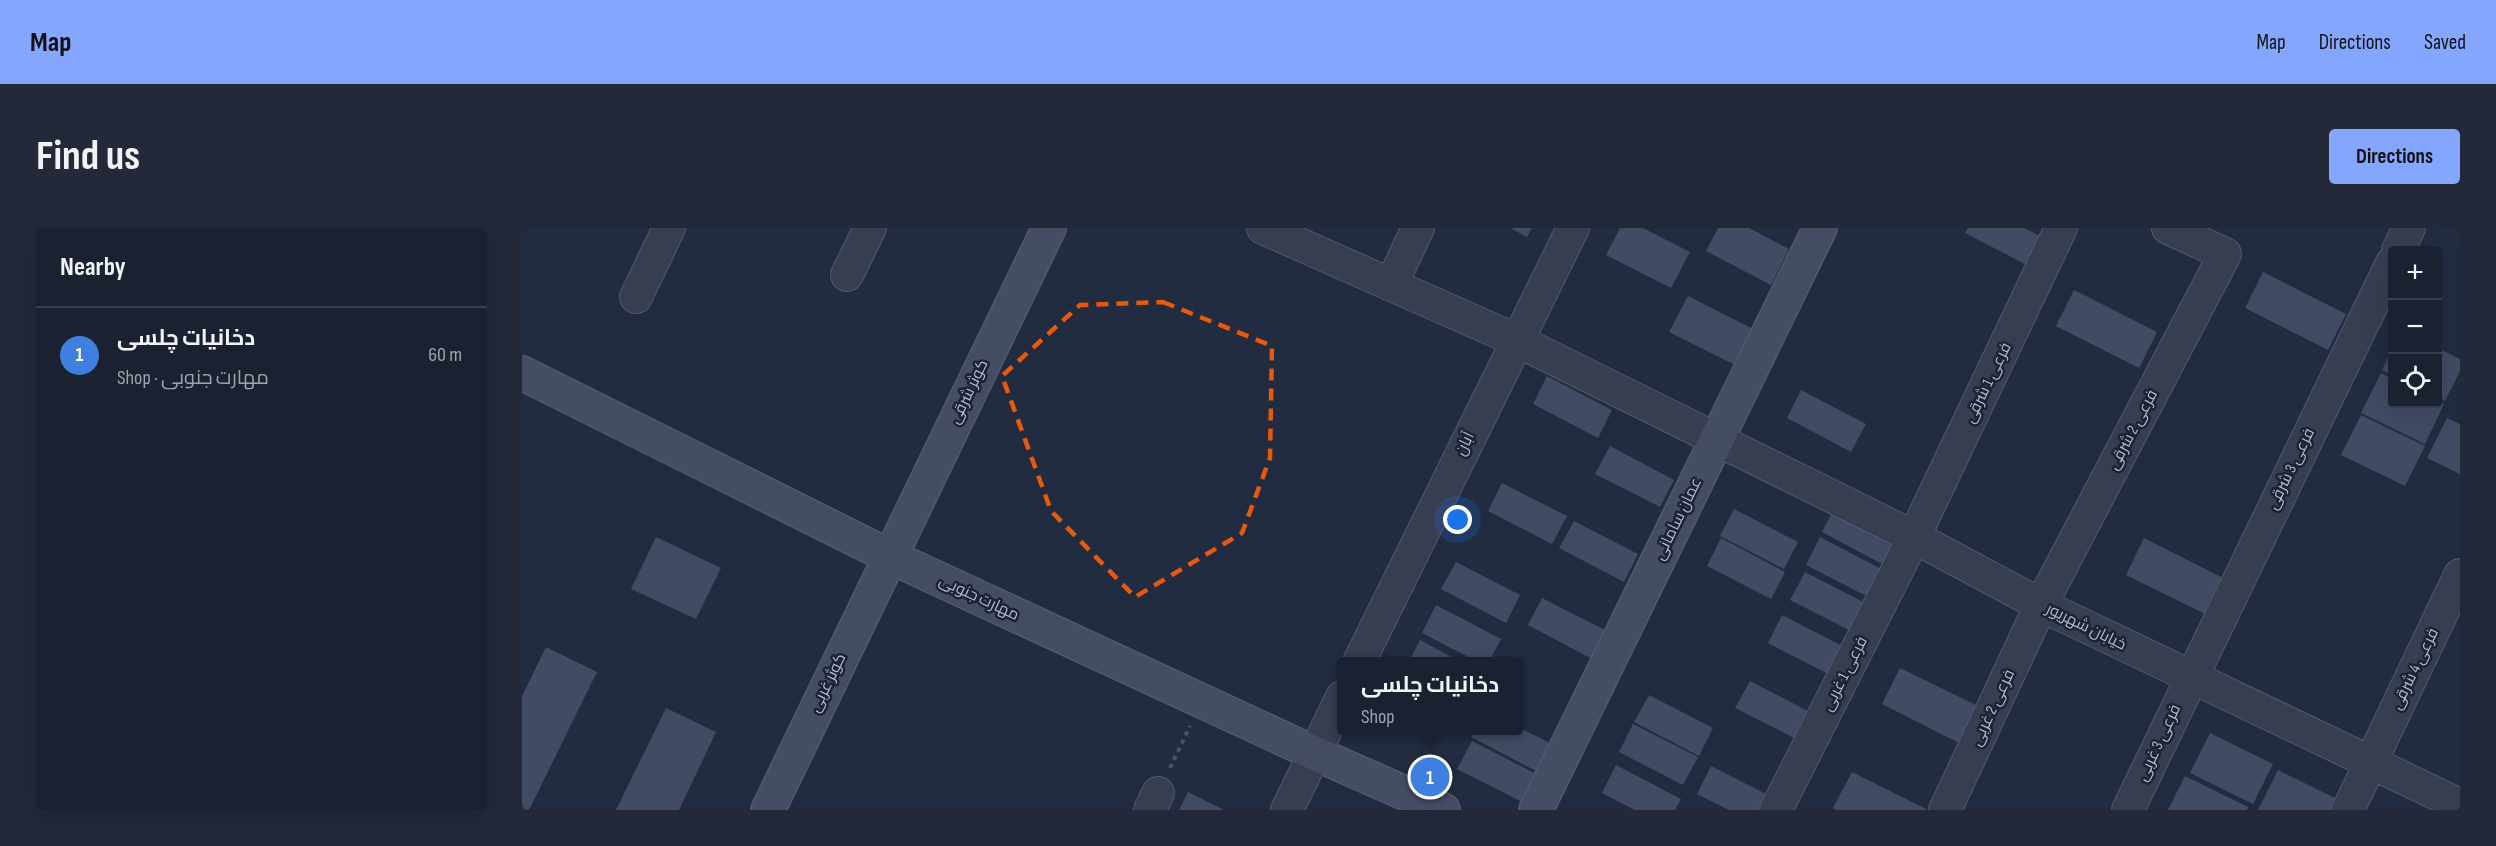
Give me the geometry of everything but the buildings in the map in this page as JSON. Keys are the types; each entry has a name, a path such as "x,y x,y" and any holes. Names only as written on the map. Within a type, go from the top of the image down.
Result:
{"street":[{"path":"636,297 669,228"},
{"path":"847,275 870,228"},
{"name":"کوثر شرقی","path":"889,556 1049,228"},
{"name":"خیابان شهریور","path":"1263,228 1516,340 1914,537 2041,605 2460,806"},
{"path":"1391,285 1418,228"},
{"name":"آبان","path":"1361,657 1573,228"},
{"name":"عمان سامانی","path":"1536,810 1820,228"},
{"name":"فرعی 1 شرقی","path":"1914,537 2061,228"},
{"name":"فرعی 2 شرقی","path":"2041,605 2225,254 2168,228"},
{"path":"2400,246 2409,228"},
{"name":"فرعی 3 شرقی","path":"2190,676 2388,270"},
{"name":"مهارت جنوبی","path":"522,373 889,556 1314,753 1443,810"},
{"name":"فرعی 1 غربی","path":"1776,810 1914,537"},
{"name":"کوثر غربی","path":"768,810 889,556"},
{"name":"فرعی 4 شرقی","path":"2348,810 2460,575"},
{"name":"فرعی 2 غربی","path":"1945,810 2041,605"},
{"name":"فرعی 3 غربی","path":"2128,810 2190,676"},
{"path":"1287,810 1337,704"}],"path":[{"path":"1154,801 1203,702"}],"highlighted area":[{"path":"1163,302 1272,346 1270,458 1242,533 1135,597 1051,511 1002,376 1080,305"}],"place":[{"name":"دخانیات چلسی","path":"1430,777"}]}
